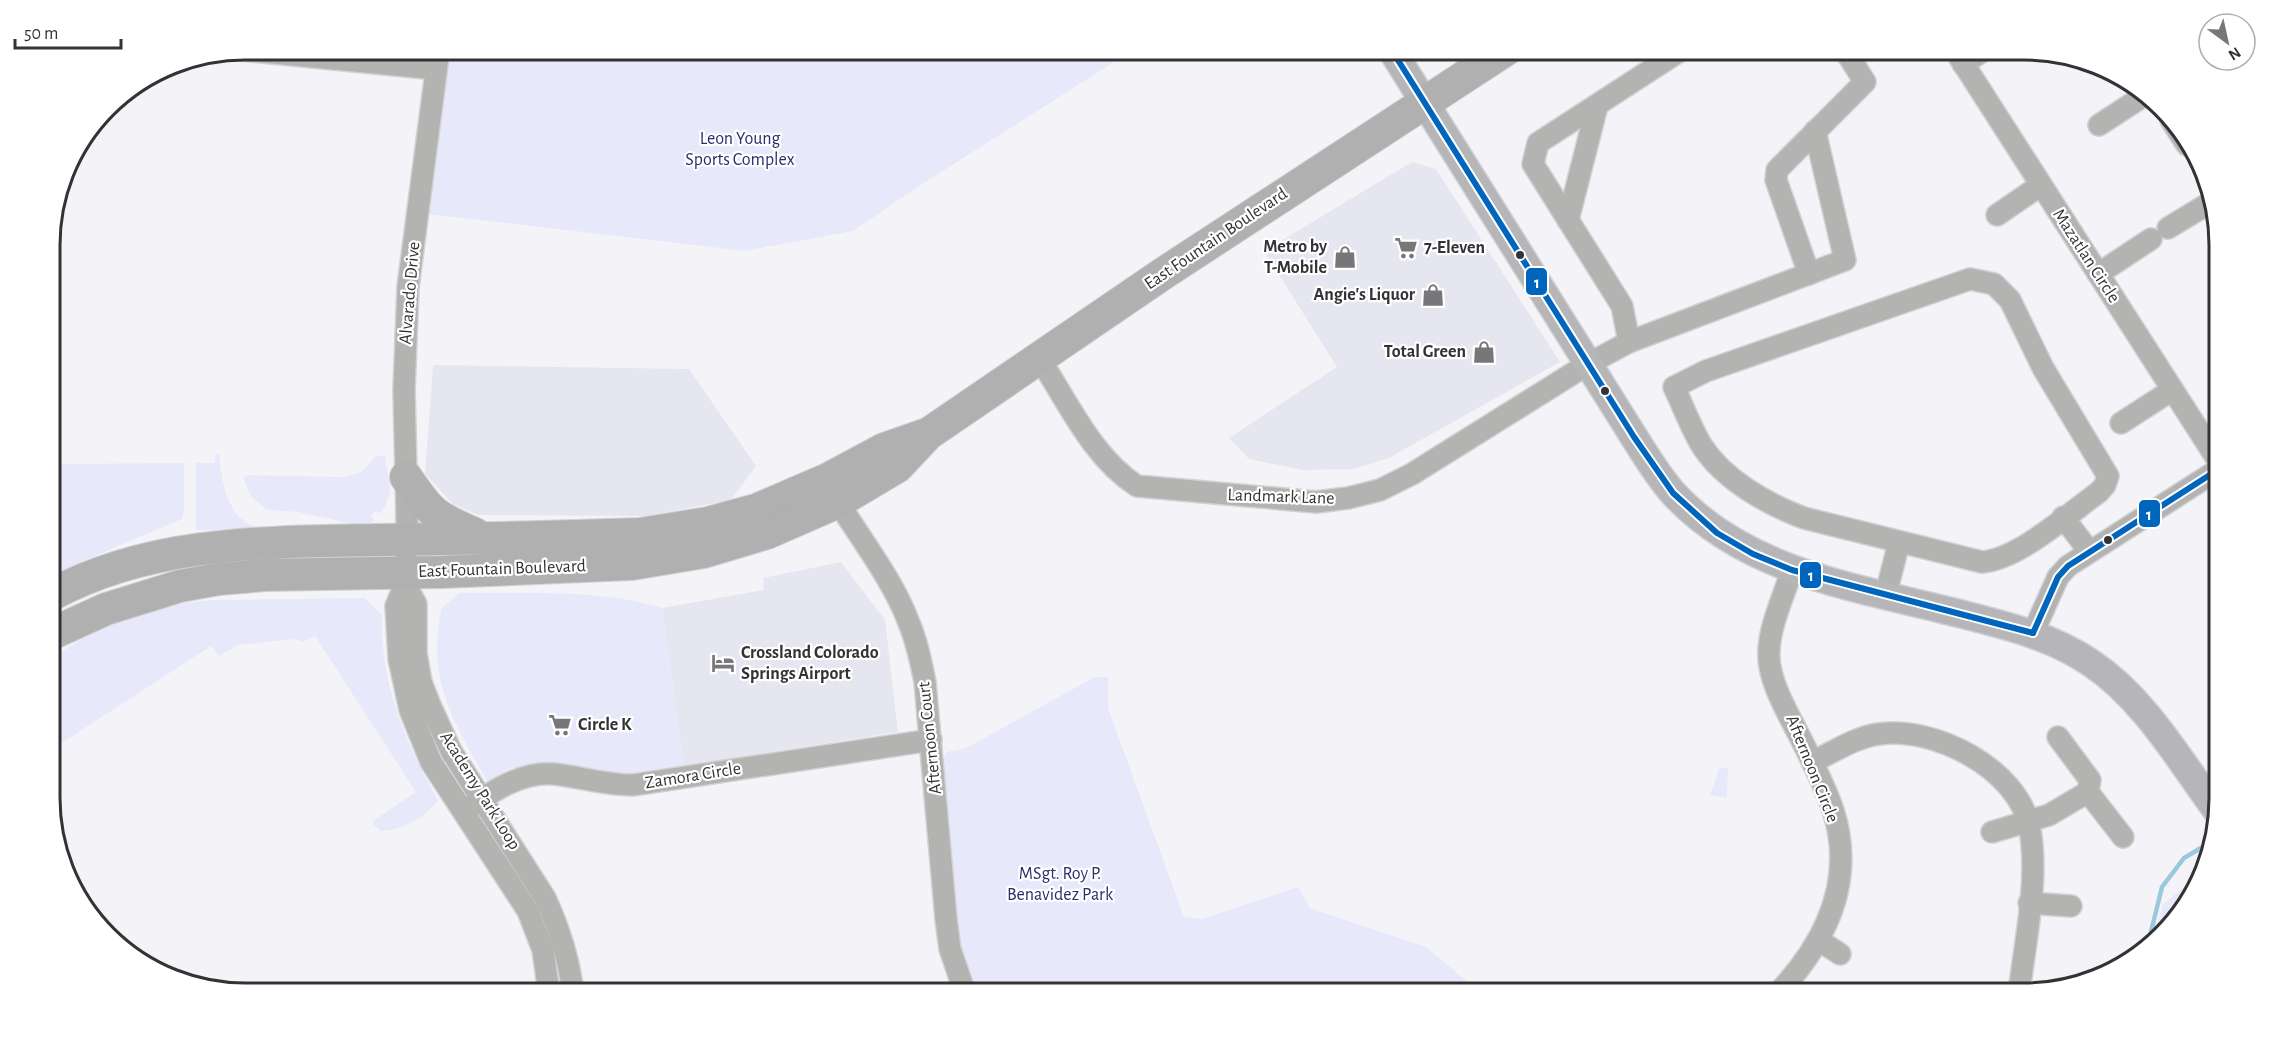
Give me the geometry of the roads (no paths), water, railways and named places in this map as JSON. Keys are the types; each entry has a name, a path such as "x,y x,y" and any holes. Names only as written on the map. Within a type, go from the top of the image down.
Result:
{"highway":[{"name":"East Fountain Boulevard","path":"60,630 115,606 180,586 219,579 267,574 405,579 632,564 736,544 797,521 838,502 897,467 928,434 1173,267 1491,60"},
{"name":"East Fountain Boulevard","path":"60,591 97,575 178,553 265,542 640,534 708,523 756,510 796,493 884,449 928,434"},
{"path":"406,477 428,509 442,520 481,537"}],"main road":[{"path":"1398,60 1588,364 1673,493 1732,542 1792,570 2033,633 2091,662 2111,678 2140,708 2209,799"}],"street":[{"name":"Alvarado Drive","path":"406,538 404,369 408,287 438,60"},
{"path":"1629,342 1622,306 1533,164 1538,143 1668,60"},
{"path":"1809,274 1776,180 1776,170 1866,82 1851,60"},
{"name":"Mazatlan Circle","path":"1961,60 2209,448"},
{"path":"2099,125 2138,99"},
{"path":"1568,220 1597,106"},
{"name":"Landmark Lane","path":"1039,358 1100,452 1117,473 1137,486 1316,502 1348,498 1380,490 1412,474 1588,364 1629,342 1845,260 1815,131"},
{"path":"1997,215 2041,185"},
{"path":"2098,274 2204,206"},
{"path":"1970,279 1983,280 1994,284 2010,300 2043,368 2108,476 2105,485 2063,517 2033,540 1992,561 1982,562 1804,518 1777,508 1753,493 1716,462 1702,446 1674,387 1706,371 1970,279"},
{"path":"2121,423 2172,390"},
{"path":"2033,633 2058,577 2088,551 2209,475"},
{"name":"Afternoon Court","path":"838,502 909,621 926,682 946,919 950,949 962,983"},
{"path":"2063,517 2088,551"},
{"name":"Academy Park Loop","path":"406,538 405,579 396,606 403,685 410,710 431,762 528,911 543,950 548,983"},
{"path":"1886,594 1899,542"},
{"name":"Afternoon Circle","path":"1788,983 1820,941 1836,897 1840,868 1833,810 1770,668 1770,640 1792,570"},
{"name":"Academy Park Loop","path":"405,579 416,604 416,653 421,682 429,705 451,751 527,866 556,922 572,983"},
{"path":"1812,762 1860,739 1880,734 1922,736 1953,747 1982,763 2003,779 2018,801 2028,822 2033,853 2020,983"},
{"path":"2058,737 2090,780 2088,792 2123,837"},
{"name":"Zamora Circle","path":"464,811 508,784 531,775 553,774 608,785 633,785 931,740"},
{"path":"1992,832 2028,822 2063,808 2088,792"},
{"path":"2029,903 2071,906"},
{"path":"1820,941 1840,954"}],"waterway":[{"path":"2151,933 2162,887 2184,858 2202,848"}],"place":[{"name":"7-Eleven","path":"1406,248"},
{"name":"Metro by T-Mobile","path":"1345,257"},
{"name":"Angie's Liquor","path":"1433,295"},
{"name":"Total Green","path":"1484,352"},
{"name":"Crossland Colorado Springs Airport","path":"723,663"},
{"name":"Circle K","path":"560,725"}],"park label":[{"name":"Leon Young Sports Complex","path":"740,149"},
{"name":"MSgt. Roy P. Benavidez Park","path":"1060,884"}]}
